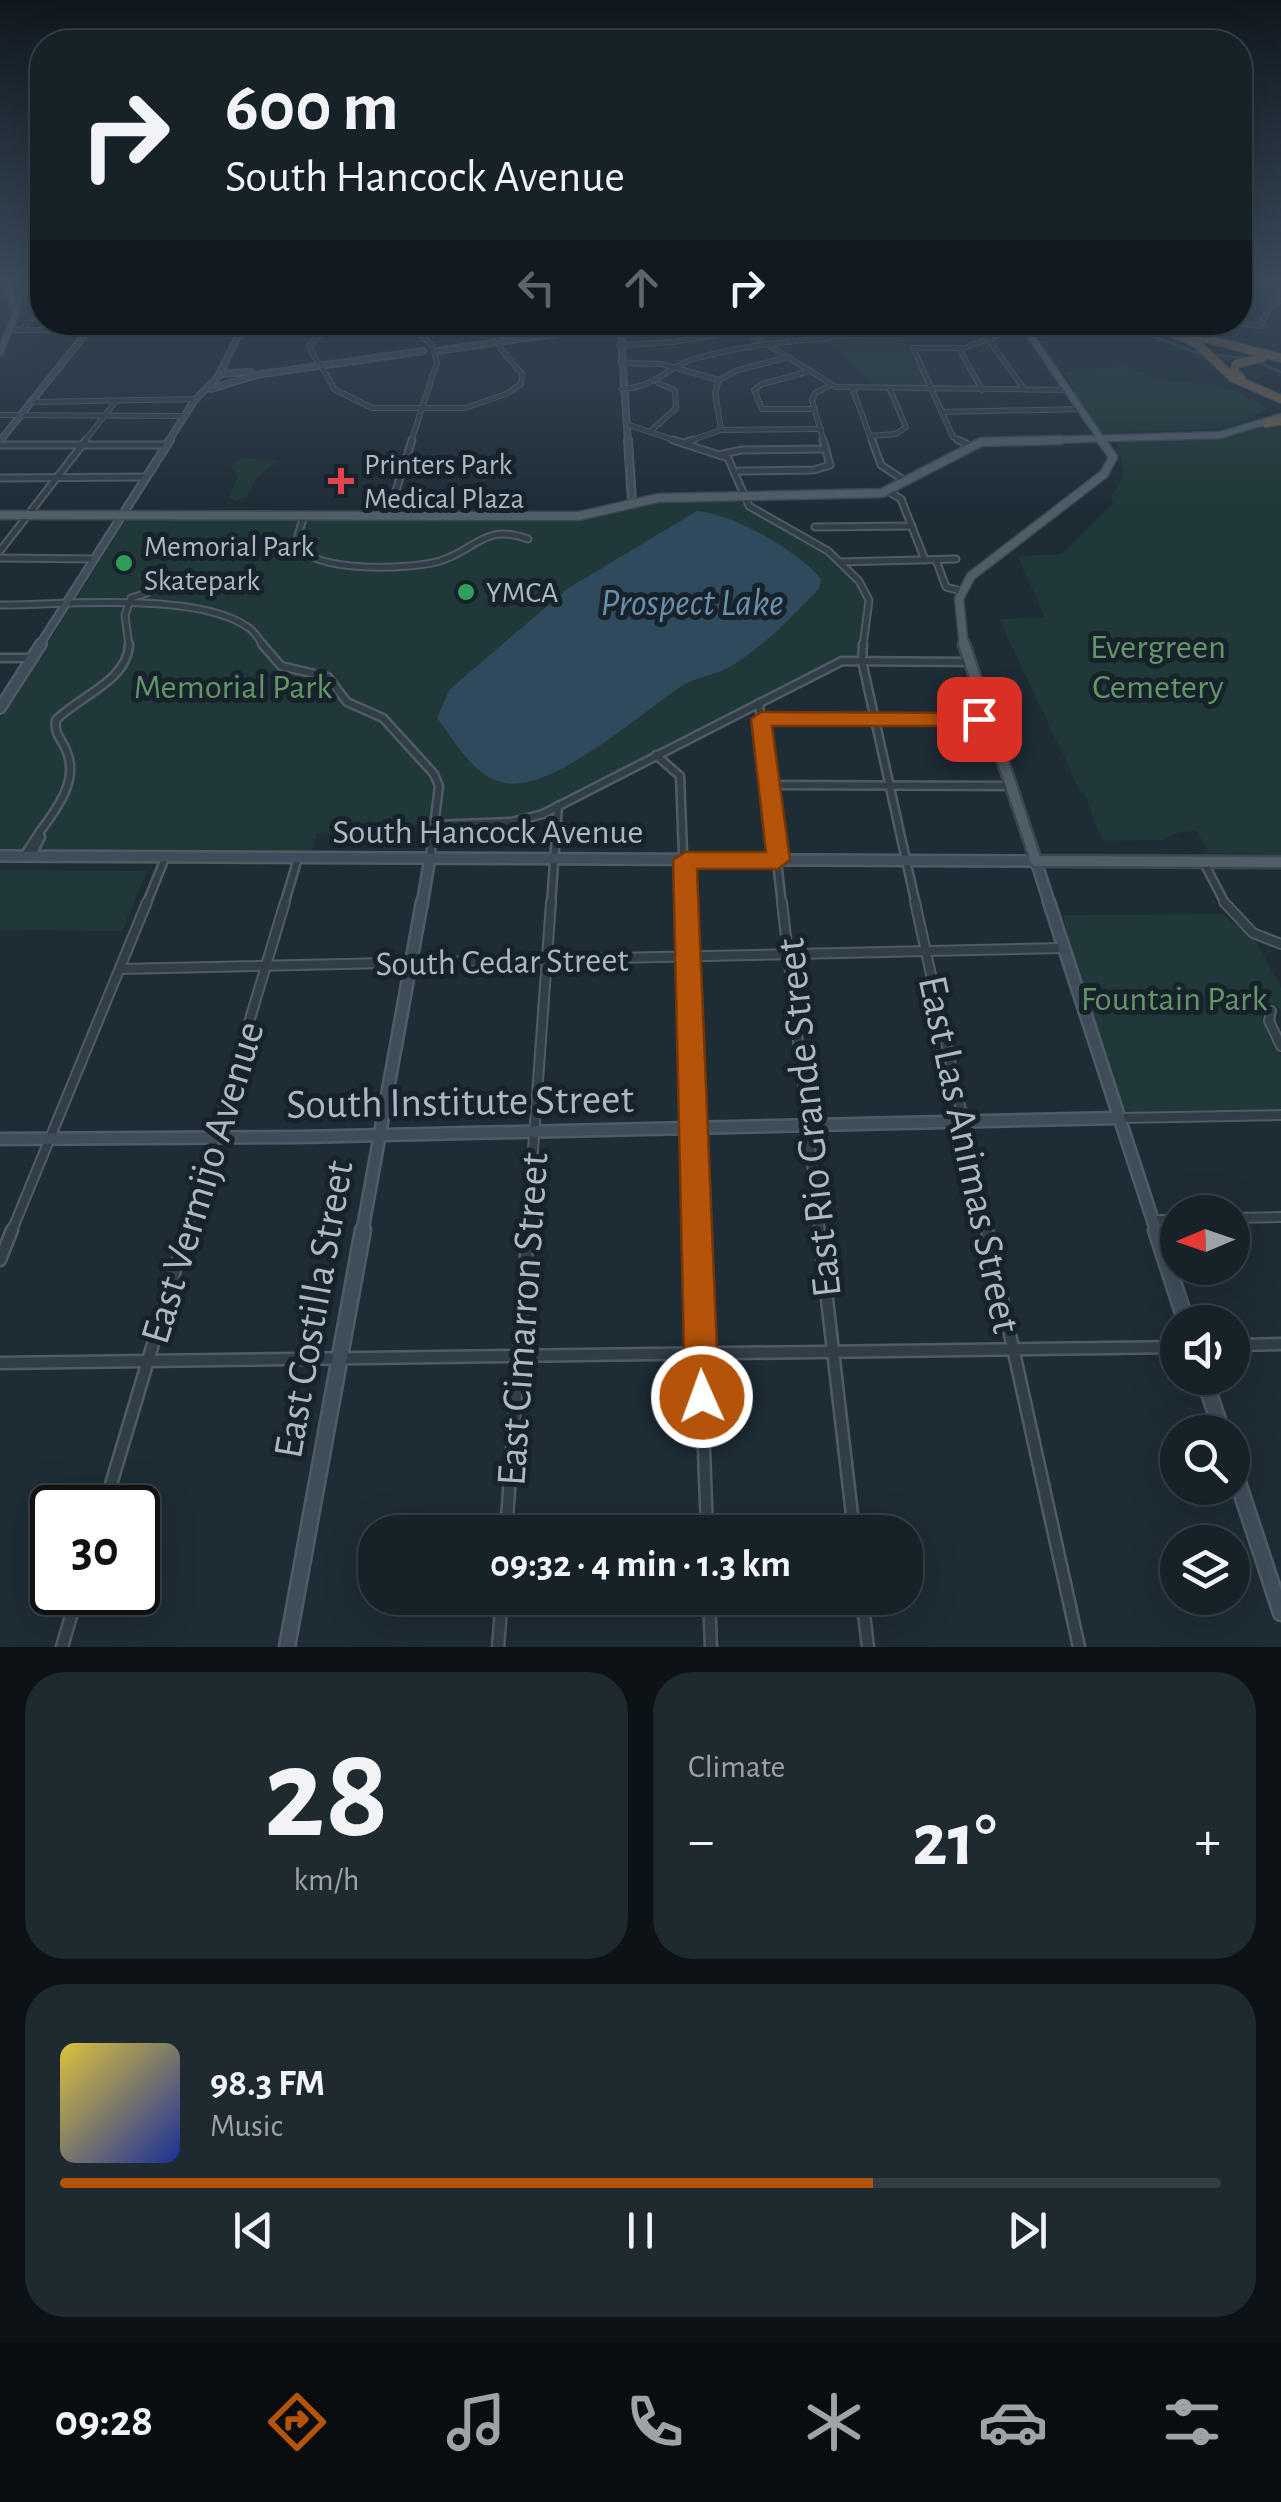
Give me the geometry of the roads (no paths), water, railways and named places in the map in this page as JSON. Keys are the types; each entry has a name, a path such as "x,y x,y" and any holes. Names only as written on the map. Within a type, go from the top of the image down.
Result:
{"highway":[{"path":"1213,357 1233,378 1276,397 1279,416 1266,423"},
{"path":"1270,357 1249,359 1234,366 1235,372 1246,382 1281,391"}],"main road":[{"path":"0,443 69,357"},
{"path":"0,708 196,399 222,374 230,357"},
{"path":"222,374 325,366 381,357"},
{"path":"204,391 256,376 381,357"},
{"path":"619,357 632,501"},
{"path":"1045,357 1112,453 1108,470 976,570 962,590 957,618 1180,1305"},
{"path":"222,374 256,376"},
{"path":"0,515 586,516 632,501 888,491 968,445 993,440 1220,435 1266,423"},
{"name":"South Hancock Avenue","path":"0,856 1036,861"},
{"name":"East Costilla Street","path":"287,1647 430,858"},
{"path":"1036,861 1281,862"},
{"name":"South Institute Street","path":"0,1139 380,1135 1118,1118"},
{"path":"1245,1505 1281,1613"}],"street":[{"path":"318,357 334,389 362,405 421,410 470,408 519,386 522,374 509,357"},
{"path":"388,517 435,365 432,357"},
{"path":"622,390 646,389 676,368 705,357"},
{"path":"916,357 954,437 968,445"},
{"path":"963,357 983,391"},
{"path":"1003,357 1025,390"},
{"path":"620,363 676,368 719,380 738,370 786,358 830,386 853,390 1068,390"},
{"path":"808,372 762,384 754,390 762,409 814,409"},
{"path":"719,380 715,392 721,430"},
{"path":"650,431 676,408 674,390 658,383"},
{"path":"739,471 822,469 830,465 813,396 830,386"},
{"path":"870,436 896,434 906,427 890,389"},
{"path":"853,390 883,469 905,481"},
{"path":"34,402 196,399"},
{"path":"0,555 116,401"},
{"path":"941,412 1082,410"},
{"path":"0,415 185,416"},
{"path":"626,424 721,454 739,471 743,496"},
{"path":"684,442 721,430 820,429"},
{"path":"0,443 166,445"},
{"path":"721,454 826,448"},
{"path":"0,478 146,478"},
{"path":"888,491 901,499 925,560"},
{"name":"East Las Animas Street","path":"743,496 754,510 808,538 839,562 860,581 868,598 862,661 1079,1647"},
{"path":"304,516 294,540 296,549 313,560 338,564 434,563 482,537 506,534 528,539"},
{"path":"506,534 509,517"},
{"path":"814,527 912,526"},
{"path":"0,555 95,559"},
{"path":"936,560 946,587 962,590"},
{"path":"839,562 956,560"},
{"path":"28,856 33,837 72,777 70,760 54,724 126,659 127,604 134,596 147,593"},
{"name":"East Costilla Street","path":"0,605 173,604 235,621 261,638 281,666 328,676 348,702 387,721 437,778 430,858"},
{"path":"0,658 32,658"},
{"path":"435,825 517,822 558,806 838,663 969,662"},
{"name":"East Rio Grande Street","path":"759,703 852,1515"},
{"path":"761,719 988,719"},
{"path":"656,755 680,776 705,1515"},
{"path":"770,785 1010,786"},
{"name":"East Cimarron Street","path":"507,1515 558,806"},
{"path":"0,1260 165,858"},
{"name":"East Vermijo Avenue","path":"111,1485 298,858"},
{"path":"1204,862 1236,922 1254,935 1281,944"},
{"name":"South Cedar Street","path":"120,968 1064,948"},
{"path":"1270,1011 1268,1021 1281,1046"},
{"name":"South Institute Street","path":"1118,1118 1281,1115"},
{"path":"1250,1218 1281,1217"},
{"path":"1153,1220 1160,1220"},
{"path":"1250,1345 1281,1344"},
{"path":"0,1363 1160,1346"},
{"path":"62,1647 71,1615"},
{"path":"498,1647 501,1615"},
{"path":"709,1615 710,1647"},
{"path":"864,1615 868,1647"}],"water":[{"name":"Prospect Lake","path":"697,511 746,526 782,546 821,579 819,589 741,660 685,684 570,764 545,777 521,783 501,782 481,772 437,718 449,690 567,589"}],"waterway":[{"path":"1232,357 1244,358"},
{"path":"1256,361 1281,372"}],"place":[{"name":"Printers Park Medical Plaza","path":"341,481"},
{"name":"Memorial Park Skatepark","path":"124,563"},
{"name":"YMCA","path":"466,592"}],"park label":[{"name":"Evergreen Cemetery","path":"1158,666"},
{"name":"Memorial Park","path":"233,686"},
{"name":"Fountain Park","path":"1174,998"}]}
